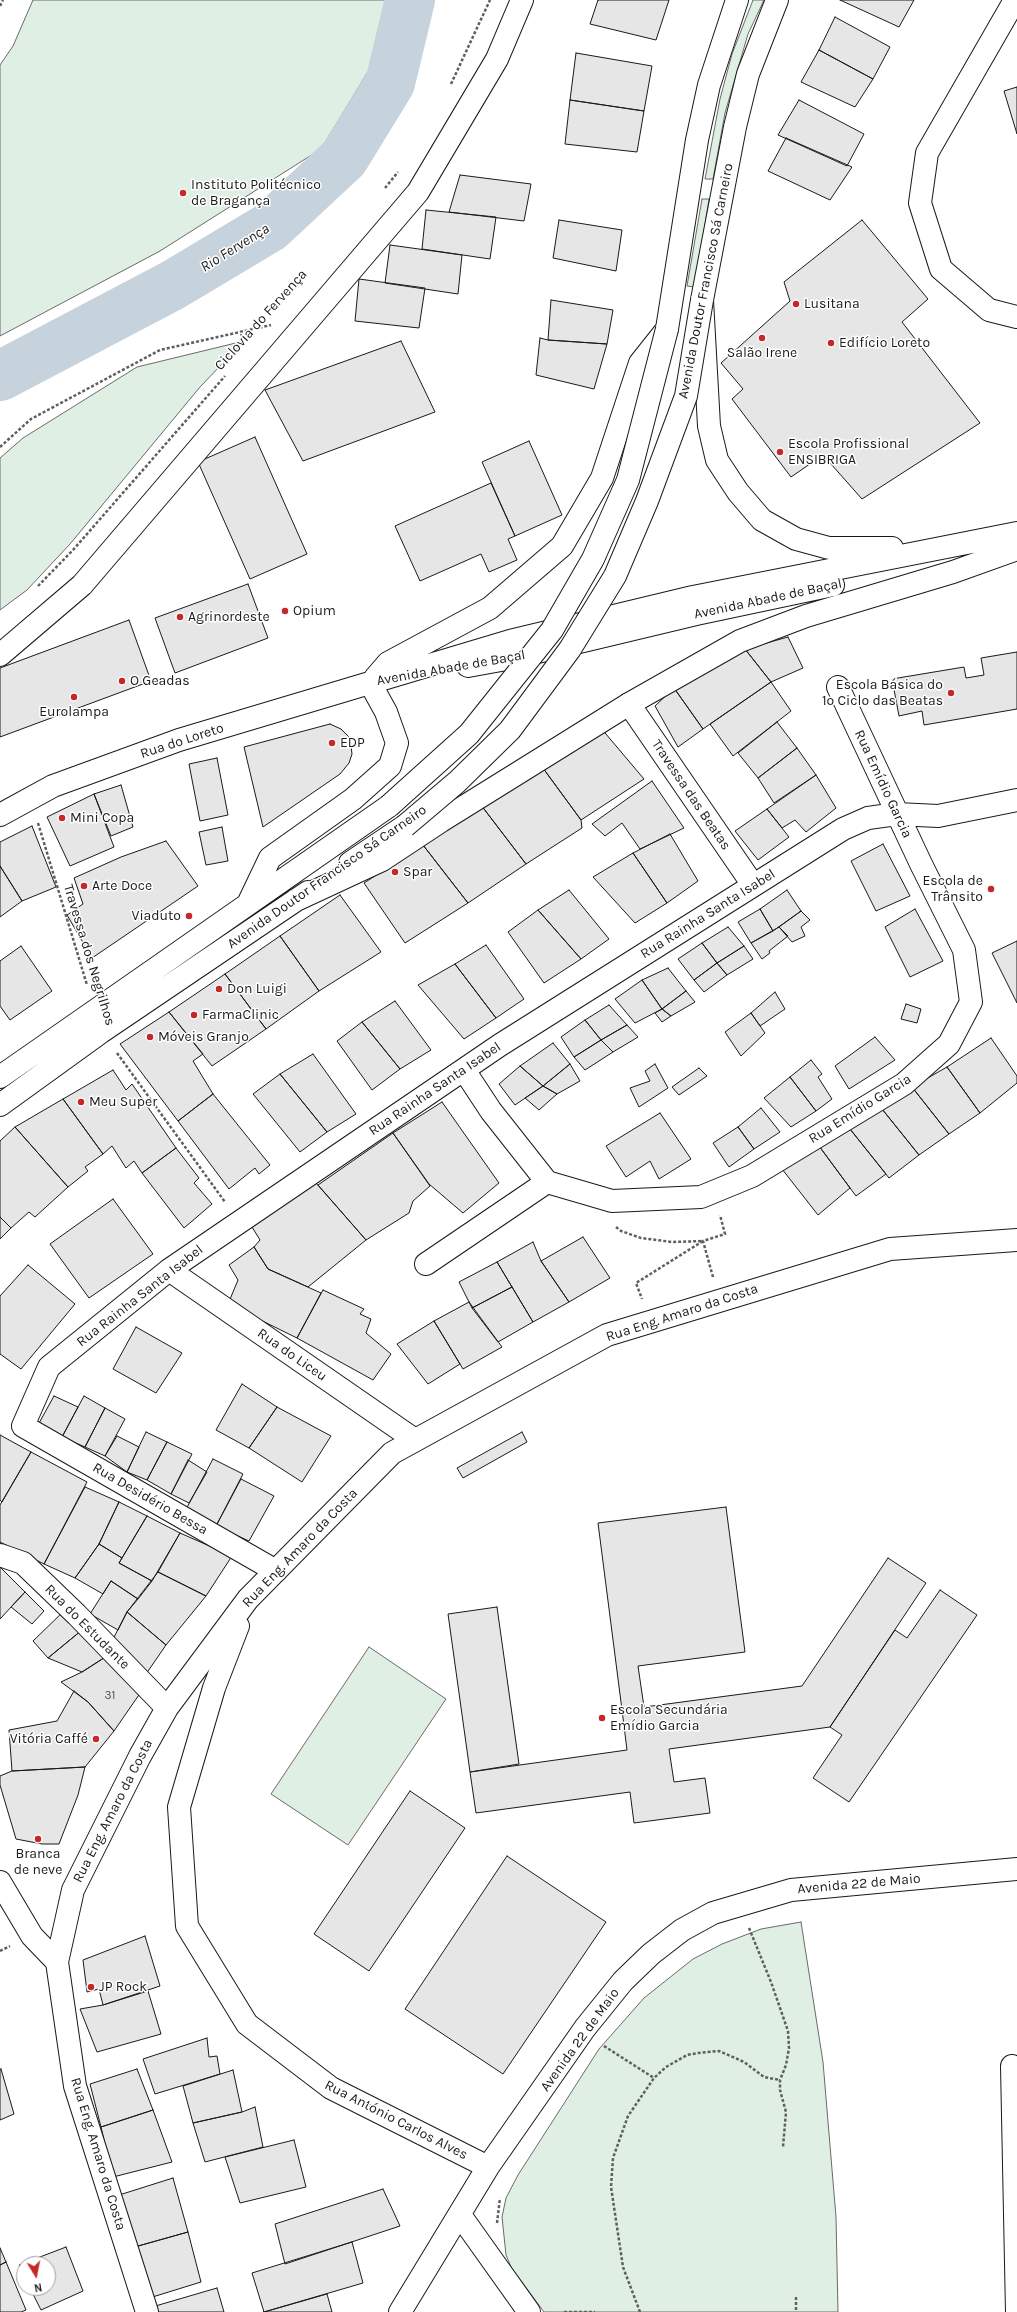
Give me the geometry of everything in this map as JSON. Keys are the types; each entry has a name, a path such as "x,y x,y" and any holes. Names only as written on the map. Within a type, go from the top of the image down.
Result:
{"street":[{"path":"0,655 82,585 418,192 497,59 522,0"},
{"name":"Avenida Doutor Francisco Sá Carneiro","path":"0,1077 389,806 469,734 552,630 590,566 628,480 667,329 702,116 709,85 737,0"},
{"name":"Avenida Doutor Francisco Sá Carneiro","path":"0,1105 102,1032 405,826 457,782 510,730 570,649 615,576 647,501 686,396 702,300 735,127 748,74 777,0"},
{"path":"1015,0 927,153 920,204 941,269 989,310 1017,317"},
{"path":"702,300 709,426 717,460 738,492 762,520 796,539 829,548 881,549 967,544"},
{"path":"248,905 270,858 353,799 390,766 397,743 386,712 370,683 388,663 490,608 562,546 602,478 640,363 667,329"},
{"name":"Avenida Abade de Baçal","path":"370,683 510,641 693,597 1017,533"},
{"name":"Avenida Abade de Baçal","path":"370,683 512,658 696,614 1017,546"},
{"path":"296,900 382,860 441,820 629,704 740,641 806,616 953,572 1017,549"},
{"name":"Rua do Loreto","path":"0,814 53,786 179,740 370,683"},
{"name":"Rua Emídio Garcia","path":"547,1182 612,1201 701,1197 752,1176 904,1084 949,1044 971,1002 964,950 897,814 838,687"},
{"name":"Travessa das Beatas","path":"629,704 753,885"},
{"name":"Rua Rainha Santa Isabel","path":"24,1426 49,1367 169,1270 464,1070 753,885 843,829 868,818 897,814 938,816 1017,800"},
{"path":"426,1264 547,1182 491,1111 464,1070"},
{"name":"Rua Eng. Amaro da Costa","path":"147,2312 75,2086 57,1962 73,1890 140,1756 167,1708 248,1599 392,1453 607,1335 890,1249 1017,1240"},
{"name":"Rua do Liceu","path":"169,1270 415,1440"},
{"name":"Rua Desidério Bessa","path":"24,1426 276,1571"},
{"name":"Rua do Estudante","path":"0,1555 23,1563 77,1615 167,1708"},
{"name":"Rua António Carlos Alves","path":"248,1599 214,1688 179,1807 187,1926 247,2024 331,2088 488,2167"},
{"name":"Avenida 22 de Maio","path":"400,2312 488,2167 585,2028 623,1981 651,1954 688,1927 713,1913 790,1890 1017,1869"},
{"path":"0,1882 32,1936 57,1962"},
{"path":"1012,2066 1017,2312"},
{"path":"460,2215 529,2312"}],"path":[{"path":"0,6 3,0"},
{"path":"450,85 490,0"},
{"path":"383,190 402,167"},
{"name":"Ciclovia do Fervença","path":"0,447 31,419 160,350 272,325 268,330"},
{"name":"Ciclovia do Fervença","path":"35,590 73,550 230,370"},
{"name":"Travessa dos Negrilhos","path":"30,798 95,1011"},
{"name":"Travessa dos Negrilhos","path":"102,1032 240,1222"},
{"path":"612,1201 608,1221 621,1231 641,1238 672,1242 703,1241"},
{"path":"652,1321 636,1283 703,1241 725,1234 718,1209"},
{"path":"703,1241 710,1263"},
{"path":"748,1925 771,1982 788,2032 789,2048 780,2080 780,2090 786,2112 783,2147"},
{"path":"599,2043 654,2078"},
{"path":"640,2312 623,2267 613,2208 611,2172 616,2144 623,2126 654,2078 676,2060 708,2051 719,2051 730,2055 764,2077 780,2080"},
{"path":"497,2224 497,2212 501,2196"},
{"path":"796,2297 796,2312"},
{"path":"564,2312 595,2312"}],"green space":[{"name":"Instituto Politécnico de Bragança","path":"33,0 386,0 391,34 321,149 160,251 0,336 0,65 13,46"},
{"path":"753,0 764,0 748,34 725,113 713,179 705,179 720,99 732,54"},
{"path":"702,199 709,199 695,287 687,286"},
{"path":"244,341 200,387 70,544 27,590 0,610 0,458 23,438 137,367"},
{"path":"369,1647 446,1699 348,1845 271,1794"},
{"path":"801,1922 823,2062 836,2217 838,2312 544,2312 511,2267 506,2255 502,2217 506,2198 518,2175 599,2049 644,1998 693,1959 722,1944 761,1929"}],"building":[{"path":"598,0 669,0 656,40 590,24"},
{"path":"840,0 914,0 899,27"},
{"path":"835,17 890,47 873,79 819,50"},
{"path":"819,50 873,79 855,107 801,82"},
{"path":"576,53 652,66 644,111 570,100"},
{"path":"1017,87 1017,134 1004,91"},
{"path":"570,100 644,111 637,152 565,144"},
{"path":"799,100 864,134 847,166 778,135"},
{"path":"786,138 852,167 830,200 768,171"},
{"path":"460,175 531,184 524,221 449,212"},
{"path":"426,210 496,217 490,259 422,249"},
{"path":"559,220 622,230 616,271 553,258"},
{"name":"Edifício Loreto","path":"862,220 928,299 902,322 980,423 862,499 823,455 791,477 732,399 743,389 721,363 790,301 784,282"},
{"path":"390,245 462,255 458,294 385,283"},
{"path":"359,279 425,288 419,328 355,321"},
{"path":"551,300 613,310 607,344 548,340"},
{"path":"540,338 548,340 607,344 594,389 536,375"},
{"path":"401,341 435,412 303,461 265,390"},
{"path":"255,437 307,554 250,579 198,462"},
{"path":"529,441 562,515 515,536 482,462"},
{"path":"491,483 515,536 508,539 517,560 489,572 481,554 420,581 395,526"},
{"path":"248,584 268,638 175,673 155,618"},
{"path":"129,620 151,681 0,737 0,668"},
{"path":"788,637 803,668 771,682 745,649"},
{"path":"745,649 771,682 703,729 674,688"},
{"path":"1017,652 1017,709 924,725 922,711 899,716 892,679 964,667 966,678 984,675 981,658"},
{"path":"771,682 791,711 733,756 710,724"},
{"path":"674,688 703,729 678,747 655,706"},
{"path":"777,722 797,748 758,778 738,753"},
{"path":"330,724 341,729 350,738 352,754 349,763 340,774 263,827 244,747"},
{"path":"600,727 644,779 581,820 540,764"},
{"path":"797,748 816,775 774,803 758,778"},
{"path":"217,758 228,815 200,821 189,764"},
{"path":"540,764 581,820 582,828 526,864 481,805"},
{"path":"816,775 836,808 806,832 795,820 782,828 767,809"},
{"path":"652,781 684,828 640,849 622,823 605,836 592,824"},
{"path":"121,785 133,827 111,836 94,794"},
{"path":"94,794 114,847 70,866 47,817"},
{"path":"481,805 526,864 468,903 423,845"},
{"path":"767,809 789,837 758,860 735,831"},
{"path":"32,826 56,887 22,901 0,866 0,842"},
{"path":"222,827 228,861 206,865 199,832"},
{"path":"670,834 698,881 667,903 633,853"},
{"path":"166,841 198,886 92,958 67,915 83,904 74,878 121,857"},
{"path":"883,844 910,896 876,911 851,861"},
{"path":"423,845 468,903 405,943 364,883"},
{"path":"633,853 667,903 635,923 593,877"},
{"path":"0,866 22,901 0,917"},
{"path":"569,890 609,939 581,959 538,910"},
{"path":"787,890 801,911 773,931 760,909"},
{"path":"340,895 381,952 319,991 280,936"},
{"path":"760,909 773,931 751,943 738,922"},
{"path":"915,909 943,961 910,977 885,927"},
{"path":"538,910 581,959 544,983 508,932"},
{"path":"801,911 810,920 801,927 805,936 792,942 779,927"},
{"path":"728,927 744,946 717,963 702,943"},
{"path":"779,927 788,936 769,951 770,953 762,959 751,943"},
{"path":"280,936 319,991 266,1029 225,974"},
{"path":"1017,941 1017,1003 992,953"},
{"path":"702,943 717,963 694,980 678,959"},
{"path":"486,945 524,999 496,1018 455,964"},
{"path":"21,946 52,991 10,1020 0,1006 0,961"},
{"path":"744,946 753,959 727,975 717,963"},
{"path":"717,963 727,975 704,992 694,980"},
{"path":"455,964 496,1018 464,1039 418,985"},
{"path":"668,968 686,991 662,1009 642,980"},
{"path":"225,974 266,1029 212,1066 169,1012"},
{"path":"642,980 662,1009 635,1023 615,999"},
{"path":"686,991 695,1002 671,1016 662,1009"},
{"path":"775,992 785,1009 760,1026 751,1013"},
{"path":"395,1001 431,1050 400,1069 362,1022"},
{"path":"906,1004 921,1009 917,1023 901,1019"},
{"path":"609,1005 627,1025 601,1040 585,1020"},
{"path":"662,1009 671,1016 662,1022 655,1013"},
{"path":"169,1012 203,1054 193,1061 213,1094 178,1121 120,1044"},
{"path":"751,1013 765,1033 741,1056 725,1032"},
{"path":"585,1020 601,1040 574,1057 561,1037"},
{"path":"362,1022 400,1069 372,1090 337,1041"},
{"path":"627,1025 638,1037 613,1052 601,1040"},
{"path":"875,1037 895,1060 849,1089 835,1066"},
{"path":"991,1038 1017,1076 1017,1083 980,1113 947,1067"},
{"path":"601,1040 613,1052 585,1070 574,1057"},
{"path":"553,1043 570,1064 543,1086 520,1066"},
{"path":"313,1054 356,1114 327,1132 280,1074"},
{"path":"811,1060 822,1074 818,1077 832,1099 816,1111 790,1077"},
{"path":"570,1064 580,1081 557,1094 543,1086"},
{"path":"655,1064 668,1088 639,1107 630,1088 650,1081 645,1071"},
{"path":"520,1066 543,1086 515,1105 499,1084"},
{"path":"947,1067 980,1113 949,1134 912,1087"},
{"path":"699,1068 707,1076 679,1095 672,1087"},
{"path":"113,1070 126,1090 132,1084 176,1148 142,1173 134,1161 126,1168 112,1146 103,1154 63,1099"},
{"path":"280,1074 327,1132 300,1152 253,1094"},
{"path":"790,1077 816,1111 791,1127 764,1098"},
{"path":"543,1086 557,1094 539,1110 525,1098"},
{"path":"912,1087 949,1134 919,1155 882,1109"},
{"path":"213,1094 270,1165 259,1174 255,1168 229,1189 178,1121"},
{"path":"63,1099 103,1154 85,1167 88,1171 68,1187 15,1127"},
{"path":"442,1102 499,1183 463,1213 429,1184 393,1133"},
{"path":"761,1108 780,1132 754,1149 738,1127"},
{"path":"882,1109 919,1155 889,1178 850,1129"},
{"path":"660,1113 691,1159 659,1179 650,1161 626,1177 606,1146"},
{"path":"15,1127 68,1187 35,1217 29,1212 11,1228 0,1217 0,1141"},
{"path":"738,1127 754,1149 729,1167 713,1143"},
{"path":"850,1129 886,1174 856,1196 819,1146"},
{"path":"393,1133 430,1186 413,1201 409,1213 366,1240 318,1185"},
{"path":"819,1146 850,1188 818,1215 782,1169"},
{"path":"176,1148 199,1178 194,1183 212,1204 184,1228 142,1173"},
{"path":"316,1183 366,1240 308,1287 268,1269 254,1247 260,1240 252,1227"},
{"path":"113,1199 153,1254 89,1298 50,1244"},
{"path":"0,1217 11,1228 0,1239"},
{"path":"583,1237 610,1278 569,1302 541,1261"},
{"path":"533,1242 541,1261 569,1302 533,1322 497,1262"},
{"path":"254,1247 268,1269 321,1293 297,1338 228,1304 238,1280 229,1265"},
{"path":"497,1262 512,1287 472,1308 459,1282"},
{"path":"28,1265 75,1304 21,1369 0,1354 0,1296"},
{"path":"512,1287 533,1322 498,1342 472,1308"},
{"path":"323,1290 364,1309 360,1314 371,1319 366,1333 391,1354 373,1380 297,1338"},
{"path":"469,1302 502,1347 463,1369 434,1321"},
{"path":"434,1321 460,1364 428,1384 397,1344"},
{"path":"136,1327 182,1353 156,1393 113,1369"},
{"path":"242,1384 277,1407 249,1448 216,1430"},
{"path":"54,1396 78,1407 62,1437 38,1425"},
{"path":"84,1396 105,1408 85,1447 62,1437"},
{"path":"277,1407 331,1436 302,1482 249,1448"},
{"path":"105,1408 125,1419 105,1456 85,1447"},
{"path":"146,1432 167,1442 147,1480 127,1472"},
{"path":"522,1432 527,1442 463,1478 457,1468"},
{"path":"0,1435 31,1452 2,1502 0,1500"},
{"path":"117,1436 139,1447 127,1472 105,1456"},
{"path":"167,1442 192,1454 171,1494 147,1480"},
{"path":"31,1452 87,1482 44,1564 0,1542 0,1505"},
{"path":"213,1459 243,1474 216,1526 184,1513"},
{"path":"188,1460 207,1472 189,1503 171,1494"},
{"path":"241,1479 274,1496 249,1541 216,1526"},
{"path":"85,1487 119,1502 99,1544 75,1578 44,1564"},
{"path":"119,1502 147,1516 122,1558 99,1544"},
{"path":"726,1507 745,1652 638,1666 644,1707 622,1710 598,1523"},
{"path":"147,1516 180,1533 152,1581 119,1563"},
{"path":"180,1533 232,1556 206,1596 158,1572"},
{"path":"99,1544 122,1558 119,1563 152,1581 138,1599 111,1581 103,1594 75,1578"},
{"path":"888,1558 926,1583 830,1727 669,1749 674,1782 705,1778 710,1813 634,1823 630,1792 476,1813 470,1772 627,1750 622,1710 802,1686"},
{"path":"0,1567 25,1592 0,1619"},
{"path":"158,1572 206,1596 166,1645 127,1612"},
{"path":"111,1581 138,1599 127,1612 118,1630 90,1614"},
{"path":"940,1590 977,1615 849,1802 813,1778 842,1735 830,1727 895,1630 907,1638"},
{"path":"25,1592 44,1611 32,1624 11,1607"},
{"path":"497,1607 519,1764 470,1772 448,1614"},
{"path":"66,1609 82,1630 48,1658 33,1641"},
{"path":"127,1612 166,1645 146,1674 112,1641"},
{"path":"82,1630 110,1654 82,1672 48,1658"},
{"path":"110,1654 143,1689 114,1731 88,1702 61,1682 82,1672"},
{"path":"74,1691 88,1702 114,1731 85,1767 12,1771 9,1730 57,1721"},
{"path":"85,1767 78,1795 59,1844 42,1844 16,1839 0,1785 0,1776 12,1771"},
{"path":"410,1791 465,1828 369,1971 314,1934"},
{"path":"507,1856 606,1922 503,2074 405,2009"},
{"path":"145,1936 160,1986 103,2005 99,1989 87,1992 83,1960"},
{"path":"148,1991 161,2034 97,2052 80,2009 103,2005"},
{"path":"207,2038 209,2057 217,2056 220,2074 155,2094 143,2059"},
{"path":"0,2069 14,2114 0,2120"},
{"path":"137,2069 153,2110 101,2127 90,2084"},
{"path":"233,2070 242,2112 193,2123 183,2086"},
{"path":"255,2107 263,2147 205,2162 193,2123 242,2112"},
{"path":"153,2110 172,2162 113,2177 101,2127"},
{"path":"294,2140 306,2187 240,2203 225,2157"},
{"path":"173,2178 188,2232 131,2248 116,2196"},
{"path":"383,2189 400,2226 285,2264 275,2224"},
{"path":"188,2232 201,2282 146,2299 131,2248"},
{"path":"352,2242 363,2283 264,2312 252,2273"},
{"path":"66,2247 83,2291 41,2310 34,2296 56,2296 56,2256 42,2256"},
{"path":"0,2248 6,2262 0,2265"},
{"path":"6,2262 16,2286 16,2296 20,2296 26,2310 21,2312 0,2312 0,2265"},
{"path":"217,2288 224,2312 154,2312 152,2307"},
{"path":"327,2294 332,2312 264,2312"}],"waterway":[{"name":"Rio Fervença","path":"0,376 173,285 270,227 344,158 390,83 410,0"}],"place":[{"name":"Instituto Politécnico de Bragança","path":"183,193"},
{"name":"Lusitana","path":"796,304"},
{"name":"Salão Irene","path":"762,338"},
{"name":"Edifício Loreto","path":"831,343"},
{"name":"Escola Profissional ENSIBRIGA","path":"780,452"},
{"name":"Opium","path":"285,611"},
{"name":"Agrinordeste","path":"180,617"},
{"name":"O Geadas","path":"122,681"},
{"name":"Escola Básica do 1º Ciclo das Beatas","path":"951,693"},
{"name":"Eurolampa","path":"74,697"},
{"name":"EDP","path":"332,743"},
{"name":"Mini Copa","path":"62,818"},
{"name":"Spar","path":"395,872"},
{"name":"Arte Doce","path":"84,886"},
{"name":"Escola de Trânsito","path":"991,889"},
{"name":"Viaduto","path":"189,916"},
{"name":"Don Luigi","path":"219,989"},
{"name":"FarmaClinic","path":"194,1015"},
{"name":"Móveis Granjo","path":"150,1037"},
{"name":"Meu Super","path":"81,1102"},
{"name":"Escola Secundária Emídio Garcia","path":"602,1718"},
{"name":"Vitória Caffé","path":"96,1739"},
{"name":"Branca de neve","path":"38,1839"},
{"name":"JP Rock","path":"91,1987"}]}
